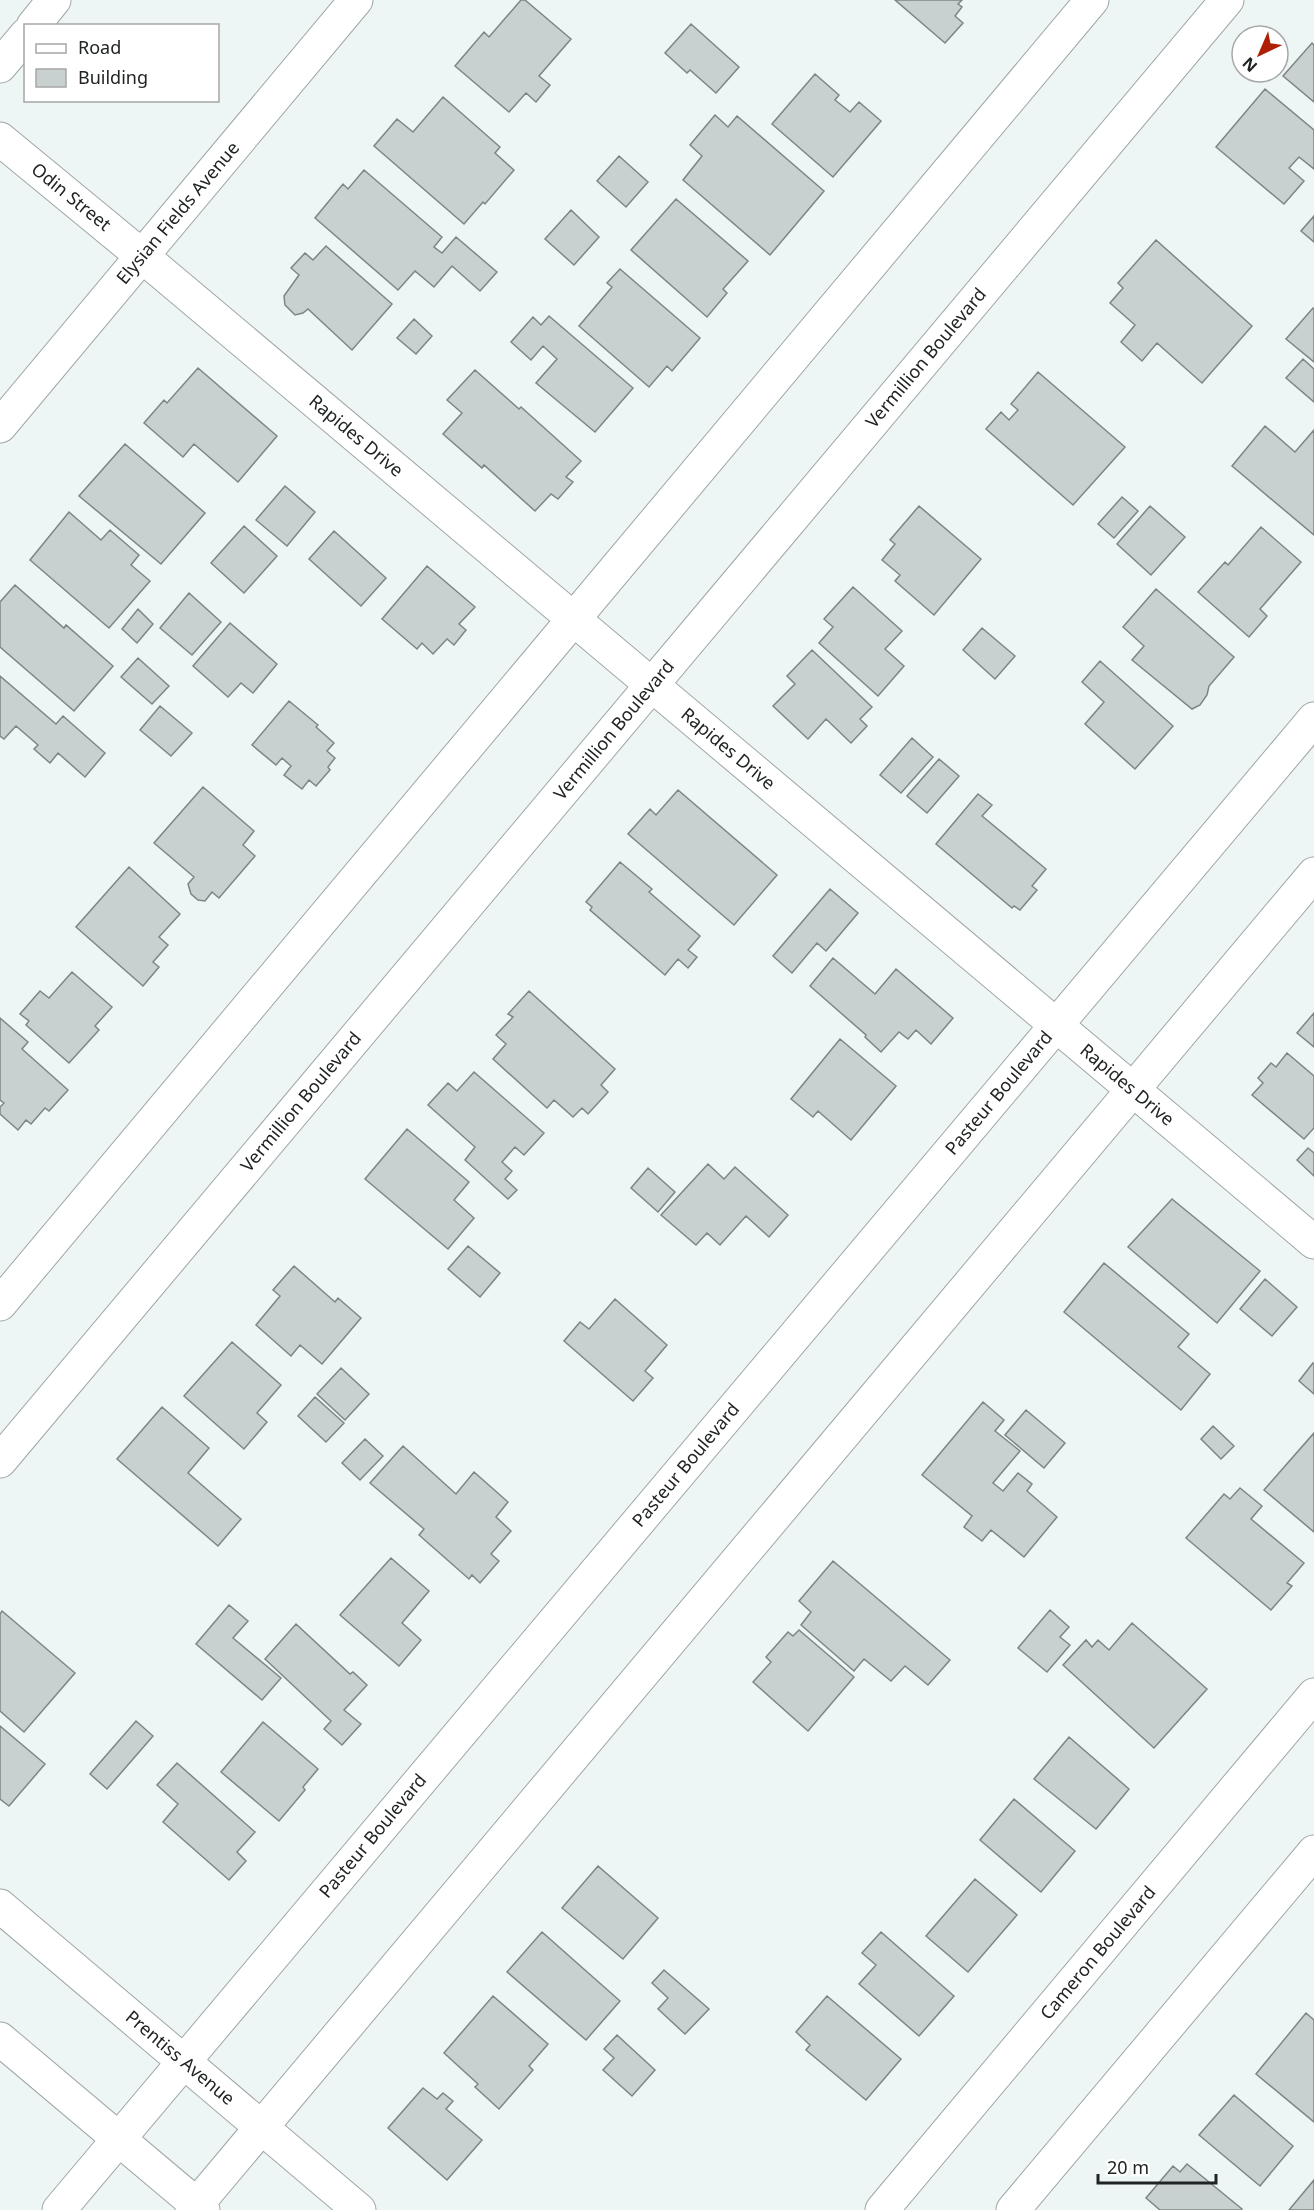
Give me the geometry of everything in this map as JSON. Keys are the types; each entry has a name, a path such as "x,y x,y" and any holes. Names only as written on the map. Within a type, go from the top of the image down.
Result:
{"street":[{"path":"35,24 54,0"},
{"name":"Elysian Fields Avenue","path":"0,426 356,0"},
{"path":"0,1304 1092,0"},
{"name":"Vermillion Boulevard","path":"0,1461 1227,0"},
{"path":"0,66 24,37"},
{"name":"Odin Street","path":"0,139 142,256"},
{"name":"Rapides Drive","path":"142,256 1314,1242"},
{"name":"Pasteur Boulevard","path":"59,2210 1314,719"},
{"path":"0,2039 197,2208 261,2127 1314,874"},
{"name":"Cameron Boulevard","path":"882,2210 1314,1695"},
{"path":"1013,2210 1314,1852"},
{"name":"Prentiss Avenue","path":"0,1906 359,2210"}],"building":[{"path":"521,0 525,0 571,39 539,76 550,85 536,102 526,93 509,112 455,66 484,32 489,37"},
{"path":"895,0 962,0 958,4 962,7 955,16 963,23 945,43"},
{"path":"691,24 739,67 716,93 690,70 687,73 665,53"},
{"path":"1312,43 1314,45 1314,102 1290,82 1290,68"},
{"path":"815,74 839,95 835,100 850,112 859,102 881,121 833,177 772,124"},
{"path":"1265,89 1314,130 1314,169 1299,157 1289,168 1304,181 1284,204 1216,147"},
{"path":"443,97 500,147 495,153 514,170 485,204 483,202 464,224 374,146 397,119 413,132"},
{"path":"715,115 728,127 737,116 824,191 770,255 683,180 702,156 690,145"},
{"path":"619,156 648,182 626,207 597,181"},
{"path":"364,170 442,237 434,247 442,253 456,237 497,272 480,291 452,266 434,287 415,271 398,290 315,218 343,184 348,189"},
{"path":"676,199 748,261 723,289 727,293 707,317 631,250"},
{"path":"571,210 599,237 574,265 545,239"},
{"path":"1314,216 1314,242 1301,231"},
{"path":"1156,240 1252,326 1202,383 1157,343 1142,361 1121,342 1135,325 1110,303 1123,288 1118,283"},
{"path":"326,246 392,304 352,350 308,309 295,315 285,305 284,296 299,275 291,268 305,253 313,260"},
{"path":"620,269 700,338 672,371 667,366 649,387 579,326 612,287 607,283"},
{"path":"1314,309 1314,362 1286,339"},
{"path":"549,316 633,388 595,432 536,383 557,359 543,346 531,360 511,342 533,317 541,325"},
{"path":"414,319 432,336 416,354 397,338"},
{"path":"1303,359 1314,369 1314,402 1286,378"},
{"path":"198,368 277,436 238,482 194,444 183,457 144,423 164,400 167,403"},
{"path":"475,370 519,409 521,407 581,461 566,477 573,482 558,499 551,494 535,511 484,465 482,468 443,434 462,413 447,400"},
{"path":"1038,372 1125,447 1073,505 986,429 1001,412 1009,420 1018,410 1011,404"},
{"path":"1265,426 1295,452 1314,430 1314,535 1232,466"},
{"path":"125,444 205,513 161,564 79,496"},
{"path":"285,486 315,512 287,546 256,520"},
{"path":"1122,497 1138,511 1114,538 1098,524"},
{"path":"919,506 981,559 934,615 895,581 900,575 882,560 895,544 890,540"},
{"path":"1150,506 1185,537 1151,575 1117,544"},
{"path":"69,512 101,540 110,530 139,555 131,565 150,581 109,628 30,560"},
{"path":"244,526 277,556 244,593 211,563"},
{"path":"1261,527 1301,562 1260,609 1267,616 1249,637 1198,592 1225,562 1228,565"},
{"path":"334,531 386,578 361,606 309,559"},
{"path":"427,566 475,607 459,624 466,630 454,645 447,639 433,654 422,643 417,649 382,619"},
{"path":"15,585 64,628 66,625 113,666 74,711 0,647 0,602"},
{"path":"853,587 902,631 885,649 904,666 878,696 819,643 833,627 824,619"},
{"path":"1156,589 1234,657 1209,686 1207,695 1200,705 1192,709 1132,660 1144,646 1123,627"},
{"path":"189,593 221,622 192,655 160,628"},
{"path":"138,609 153,624 137,643 122,629"},
{"path":"230,623 277,664 253,693 241,683 228,697 193,666"},
{"path":"982,628 1015,656 995,679 963,650"},
{"path":"812,650 872,707 860,719 867,726 851,743 826,719 808,739 773,706 795,684 787,676"},
{"path":"138,658 169,686 152,704 121,677"},
{"path":"1100,661 1173,726 1135,769 1085,724 1104,702 1082,682"},
{"path":"0,676 56,724 63,716 105,753 85,777 58,753 50,763 34,749 38,745 16,726 4,739 0,736"},
{"path":"289,701 318,725 316,727 334,743 327,751 335,758 328,767 330,770 316,786 309,780 302,789 284,775 291,766 282,758 276,765 252,745"},
{"path":"160,706 192,733 171,756 140,730"},
{"path":"912,738 933,757 901,793 880,775"},
{"path":"939,759 959,776 927,813 907,796"},
{"path":"203,787 254,831 243,845 255,856 219,898 212,892 205,901 198,900 191,894 188,884 194,877 154,843"},
{"path":"678,790 777,875 734,925 628,834 650,809 656,815"},
{"path":"978,794 992,805 982,816 1046,869 1032,886 1037,890 1020,910 1014,906 1012,908 936,844"},
{"path":"620,862 652,889 649,892 700,936 688,950 697,957 688,968 678,959 665,975 590,910 592,907 586,902"},
{"path":"129,867 180,914 159,937 168,945 153,962 159,967 143,986 76,927"},
{"path":"830,889 858,913 826,951 817,943 792,973 773,956"},
{"path":"833,958 875,994 896,969 953,1018 931,1044 916,1030 908,1039 899,1032 881,1052 865,1037 866,1035 810,986"},
{"path":"72,972 112,1007 95,1026 99,1030 69,1063 26,1025 29,1021 20,1014 40,991 49,998"},
{"path":"529,991 615,1069 601,1085 608,1092 588,1114 582,1108 573,1117 554,1100 547,1108 493,1059 506,1044 496,1035 513,1017 508,1014"},
{"path":"1314,1013 1314,1047 1297,1033"},
{"path":"0,1018 28,1042 22,1049 68,1090 49,1111 45,1108 31,1124 26,1120 18,1130 0,1114 0,1107 4,1103 0,1100"},
{"path":"840,1039 896,1086 851,1140 818,1111 813,1117 791,1099"},
{"path":"1287,1053 1314,1076 1314,1128 1304,1139 1252,1095 1263,1083 1258,1078 1271,1063 1276,1067"},
{"path":"474,1072 544,1133 524,1155 515,1147 502,1162 512,1171 505,1179 517,1190 508,1199 465,1160 475,1147 428,1105 448,1083 457,1091"},
{"path":"407,1129 469,1182 454,1200 474,1218 448,1249 365,1179"},
{"path":"1308,1148 1314,1153 1314,1176 1297,1160"},
{"path":"708,1164 724,1179 735,1167 788,1215 769,1237 746,1216 720,1245 707,1233 696,1245 661,1215"},
{"path":"648,1168 675,1192 658,1212 631,1188"},
{"path":"1172,1199 1260,1271 1217,1323 1128,1247"},
{"path":"468,1246 500,1273 480,1297 448,1269"},
{"path":"1104,1263 1189,1334 1178,1347 1210,1374 1181,1410 1064,1312"},
{"path":"294,1266 335,1302 338,1298 361,1318 322,1364 300,1345 291,1356 256,1325 280,1296 273,1290"},
{"path":"1265,1279 1297,1307 1272,1336 1240,1309"},
{"path":"615,1299 667,1345 645,1371 653,1378 633,1401 564,1341 580,1322 589,1329"},
{"path":"232,1342 281,1385 257,1413 267,1422 244,1449 184,1396"},
{"path":"1314,1364 1314,1394 1299,1381"},
{"path":"341,1368 369,1394 345,1420 317,1394"},
{"path":"315,1397 344,1423 326,1442 298,1416"},
{"path":"983,1402 1004,1420 995,1431 1020,1451 993,1483 1003,1491 1018,1473 1032,1484 1027,1491 1057,1517 1024,1557 991,1530 982,1541 964,1527 972,1516 922,1475"},
{"path":"162,1407 209,1448 188,1473 241,1519 218,1546 117,1459"},
{"path":"1026,1410 1065,1443 1044,1468 1005,1435"},
{"path":"1213,1426 1234,1446 1221,1459 1201,1439"},
{"path":"1314,1433 1314,1532 1264,1490"},
{"path":"365,1439 383,1456 360,1480 342,1463"},
{"path":"403,1446 456,1494 474,1472 508,1502 496,1517 511,1531 491,1554 499,1561 480,1583 472,1575 469,1579 419,1535 424,1529 370,1483"},
{"path":"1240,1488 1262,1506 1251,1519 1304,1563 1287,1583 1292,1586 1271,1610 1186,1538 1224,1494 1230,1499"},
{"path":"391,1558 429,1591 402,1623 421,1640 399,1666 340,1615"},
{"path":"833,1561 950,1660 928,1685 905,1666 891,1681 864,1659 854,1671 801,1625 811,1612 799,1601"},
{"path":"229,1605 248,1621 233,1638 281,1678 262,1700 196,1644"},
{"path":"1050,1610 1069,1627 1060,1637 1070,1645 1047,1672 1018,1648"},
{"path":"2,1611 75,1673 24,1732 0,1711 0,1614"},
{"path":"1132,1623 1207,1689 1154,1748 1063,1665 1086,1640 1092,1647 1098,1640 1109,1650"},
{"path":"296,1624 350,1674 353,1672 367,1685 344,1710 361,1724 342,1745 324,1729 331,1721 265,1659"},
{"path":"799,1630 854,1677 808,1731 753,1682 771,1662 766,1657 788,1632 793,1636"},
{"path":"136,1721 153,1736 107,1789 90,1774"},
{"path":"263,1722 318,1769 303,1787 305,1790 279,1821 221,1772"},
{"path":"0,1726 45,1764 9,1806 0,1799"},
{"path":"1069,1737 1129,1789 1096,1829 1034,1779"},
{"path":"177,1763 255,1832 237,1852 246,1861 229,1880 163,1822 178,1804 157,1785"},
{"path":"1014,1799 1075,1851 1041,1892 980,1840"},
{"path":"598,1866 658,1918 623,1959 562,1908"},
{"path":"975,1879 1017,1915 968,1972 926,1936"},
{"path":"542,1932 620,2001 586,2040 507,1972"},
{"path":"881,1932 954,1996 919,2036 859,1984 876,1965 862,1953"},
{"path":"664,1970 709,2009 685,2034 658,2009 668,1998 652,1983"},
{"path":"493,1996 548,2044 529,2066 533,2070 499,2109 475,2087 478,2084 444,2053"},
{"path":"827,1996 901,2059 866,2100 806,2050 810,2045 796,2032"},
{"path":"1306,2013 1314,2020 1314,2122 1256,2074"},
{"path":"617,2035 655,2070 632,2096 603,2070 614,2058 604,2049"},
{"path":"423,2088 437,2099 443,2093 453,2101 446,2109 482,2140 447,2180 388,2128"},
{"path":"1234,2095 1293,2146 1260,2186 1199,2135"},
{"path":"1187,2164 1242,2209 1160,2210 1146,2198 1173,2166 1180,2172"},
{"path":"1314,2180 1314,2210 1289,2210"}]}
